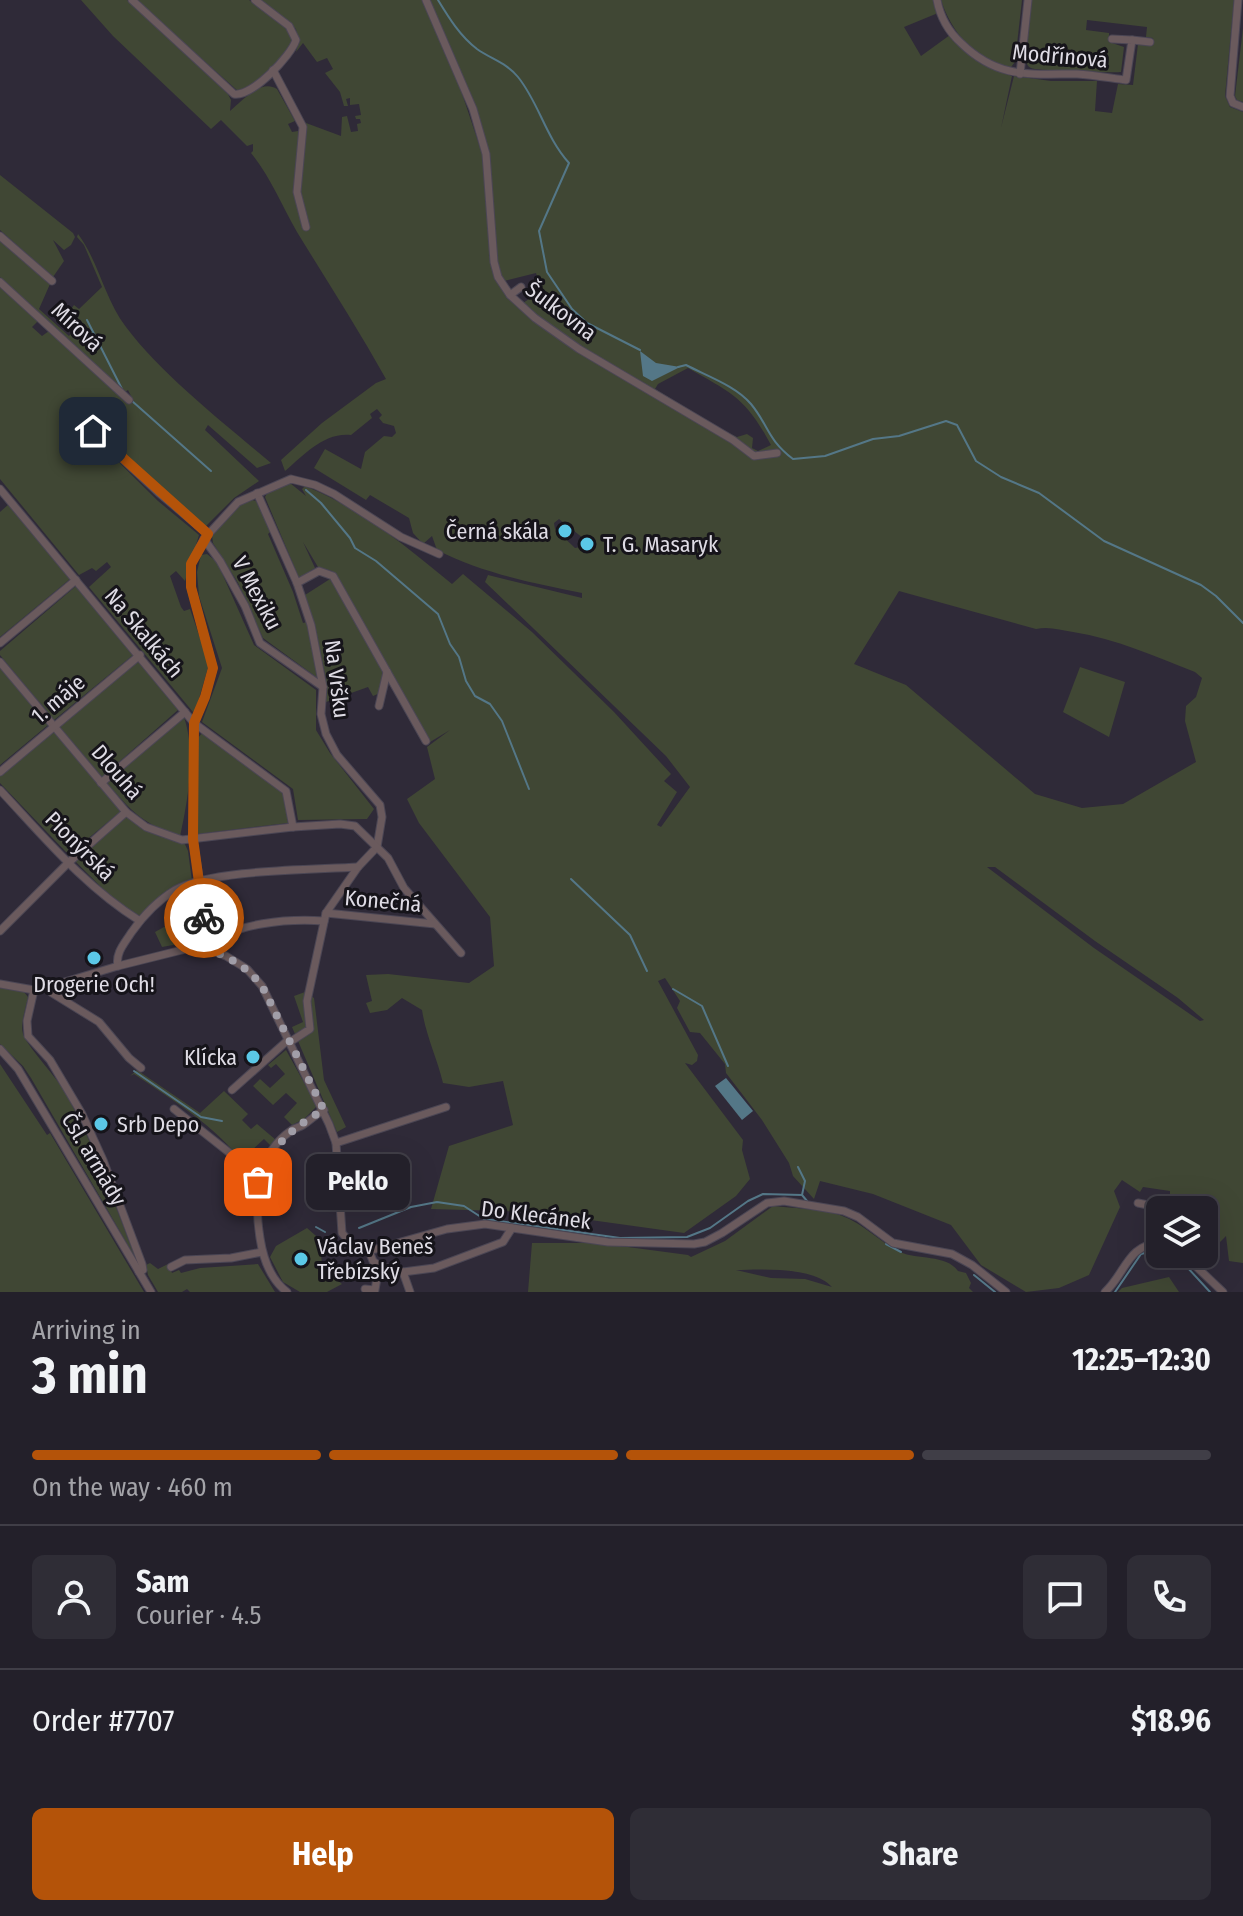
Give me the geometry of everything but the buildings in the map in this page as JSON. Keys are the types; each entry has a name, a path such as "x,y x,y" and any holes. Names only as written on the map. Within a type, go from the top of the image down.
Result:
{"street":[{"path":"132,0 234,94 241,95 251,90 293,51 296,40 294,32 255,0"},
{"name":"Šulkovna","path":"426,0 440,27 478,124 486,154 494,262 498,277 510,295 535,318 579,349 733,440 754,456 777,453"},
{"name":"Modřínová","path":"937,0 948,27 967,49 985,63 1020,74 1079,74 1126,80 1132,40"},
{"path":"1020,74 1028,0"},
{"path":"1238,0 1239,24 1230,96 1233,103 1243,107"},
{"name":"Modřínová","path":"1112,39 1150,42"},
{"path":"273,70 303,127 297,192 306,227"},
{"name":"Mírová","path":"0,236 52,281"},
{"name":"Mírová","path":"0,282 129,400"},
{"path":"510,295 521,287"},
{"name":"V Mexiku","path":"71,411 206,537 245,606 260,643 323,687"},
{"path":"210,950 193,839 194,723 213,668 191,587 191,564 206,537 238,502 286,480 315,485 401,537 439,554"},
{"name":"Na Skalkách","path":"0,489 194,723 286,791 293,827"},
{"name":"Na Vršku","path":"257,493 297,583 311,625 323,687 321,714 326,734 337,755 380,805 382,825 377,847"},
{"path":"0,505 8,498"},
{"name":"Na Vršku","path":"297,583 319,571 333,576 426,741"},
{"path":"0,643 76,580"},
{"name":"1. máje","path":"0,772 140,655"},
{"name":"Dlouhá","path":"0,662 126,812 146,827 182,840 340,824 355,826 377,847"},
{"path":"379,706 387,670"},
{"path":"101,783 185,712"},
{"name":"Pionýrská","path":"0,790 68,863 115,906 140,921"},
{"path":"0,931 68,863 126,812"},
{"path":"232,1090 287,1042 310,1029 307,1001 325,917 358,867 377,847 388,858 404,888 461,953"},
{"path":"118,966 121,947 140,921 149,910 177,889 232,875 358,867"},
{"name":"Konečná","path":"210,950 213,944 247,927 297,919 325,917 435,924"},
{"path":"0,984 34,990 190,948 226,956 255,977 269,997 287,1042 324,1110 336,1143 342,1233 354,1247 369,1251 379,1266 403,1272 434,1268 503,1242 512,1228"},
{"path":"48,987 52,993 99,1022 141,1068"},
{"path":"34,990 27,1021 28,1036 50,1060 87,1125 142,1264 143,1270 139,1272"},
{"name":"Čsl. armády","path":"0,1049 18,1069 151,1292"},
{"path":"336,1143 446,1107"},
{"path":"174,1109 231,1154 257,1195"},
{"path":"287,1292 278,1284 262,1252 256,1215 257,1195 265,1163 276,1146 292,1130 324,1110"},
{"name":"Do Klecánek","path":"369,1251 466,1225 485,1224 608,1242 682,1245 705,1242 767,1203 784,1201 844,1211 903,1247 952,1254 972,1265 1006,1292"},
{"path":"1138,1203 1146,1205"},
{"path":"1105,1292 1136,1250 1146,1245"},
{"path":"171,1267 185,1260 231,1258 262,1252"},
{"path":"365,1289 375,1290 379,1266"},
{"path":"1198,1268 1223,1292"},
{"path":"403,1272 410,1292"}],"green space":[{"path":"81,0 127,0 228,94 230,111 252,92 271,87 277,89 295,121 288,124 292,132 304,130 306,123 341,136 342,117 347,116 351,132 358,131 357,124 361,123 355,116 361,115 359,104 350,105 350,98 346,99 348,106 344,106 340,92 325,73 333,69 327,58 317,62 303,43 296,52 296,29 261,0 934,0 938,13 904,27 921,56 950,35 981,64 1012,76 1001,128 1014,76 1051,81 1097,81 1095,111 1112,113 1118,84 1133,85 1138,44 1153,45 1153,38 1146,37 1147,27 1087,20 1086,30 1109,33 1109,42 1124,47 1121,72 1031,68 1025,58 1032,0 1234,0 1225,96 1230,107 1243,112 1243,1263 1229,1261 1226,1236 1218,1242 1218,1196 1170,1196 1170,1191 1143,1187 1140,1192 1122,1180 1114,1191 1120,1207 1089,1275 1059,1288 1026,1292 981,1265 951,1225 873,1194 820,1181 814,1199 793,1176 789,1163 762,1120 726,1073 725,1064 700,1033 690,1032 677,1008 680,1001 665,978 658,981 698,1055 692,1065 685,1063 743,1140 742,1150 750,1179 736,1196 684,1233 533,1212 431,1209 449,1146 513,1125 503,1081 469,1087 443,1083 422,1010 402,998 387,1010 370,1013 366,1003 372,1001 366,975 388,974 469,983 494,966 490,917 419,823 407,799 435,779 427,747 450,730 430,742 332,571 318,567 303,542 315,568 299,578 265,497 268,492 290,483 306,496 302,489 305,486 345,505 452,584 463,574 532,632 614,712 671,774 664,781 677,792 657,825 661,827 690,787 666,756 485,582 488,575 582,598 582,593 472,565 437,550 432,536 423,544 413,533 409,518 370,495 366,500 314,468 325,449 361,469 365,452 384,436 392,437 396,433 394,426 383,423 379,418 382,415 377,409 370,414 372,418 351,435 323,441 285,471 281,460 322,423 386,379 251,153 253,144 247,146 221,120 211,129 113,36","holes":["438,22 481,123 492,183","536,273 541,291 523,303 504,281","688,368 737,398 753,416 771,445 758,451 752,448 753,438 747,434 737,437 723,430 655,389 658,384","559,519 588,542 585,546 575,548 555,529 554,523","899,591 1036,629 1054,629 1105,639 1195,672 1202,678 1196,697 1186,706 1185,721 1196,762 1123,804 1082,808 1035,794 906,685 854,664","987,867 995,867 1204,1020 1200,1021 1094,948"]},
{"path":"138,0 249,0 287,28 293,39 270,71 246,89 238,91"},
{"path":"941,0 1022,0 1015,62 1011,67 987,61 967,44 951,23"},
{"path":"1243,28 1243,102 1235,96"},
{"path":"0,175 73,233 75,237 71,245 64,250 53,240 64,261 53,277 0,230"},
{"path":"78,234 118,316 141,345 195,398 271,463 257,468 208,425 205,430 259,481 234,498 204,528 164,494 72,403 65,403 66,410 158,501 199,535 185,581 176,571 170,576 181,607 184,611 190,609 209,664 193,712 89,587 111,567 107,562 96,571 92,568 79,575 0,479 0,287 38,321 32,327 42,336 49,331 126,402 132,398 128,390 125,392 0,277 0,240 50,284 39,309 69,336 73,331 69,327 79,316 71,309 74,305 79,309 102,287"},
{"path":"249,499 256,501 271,531 268,534 303,623 307,622 319,679 263,638 238,583 213,543 212,535 239,504"},
{"path":"9,504 70,579 0,637 0,512"},
{"path":"207,554 217,562 254,645 316,690 316,730 374,809 367,819 298,820 293,789 202,722 222,668 199,596 197,572 201,555"},
{"path":"330,579 384,670 380,693 373,696 368,687 326,702 326,678 305,595"},
{"path":"76,586 133,655 54,720 0,655 0,651"},
{"path":"138,661 179,709 102,777 60,727"},
{"path":"0,667 48,725 0,765"},
{"path":"1080,667 1125,682 1109,737 1063,712"},
{"path":"184,717 190,761 180,836 139,816 107,783"},
{"path":"54,731 121,811 72,852 66,852 0,783 0,775"},
{"path":"203,732 283,792 288,823 197,834 197,739"},
{"path":"126,816 158,836 184,842 188,851 192,881 174,886 140,916 114,900 74,860"},
{"path":"164,927 191,931 201,940 162,947 155,932"},
{"path":"0,988 24,992 28,997 23,1034 74,1109 136,1259 31,1078 0,1044"},
{"path":"305,992 314,998 324,1080 346,1127 337,1132 292,1027 303,1022 294,996"},
{"path":"286,1050 317,1106 304,1119 292,1125 284,1117 297,1103 286,1093 273,1105 253,1086 260,1079 270,1088 285,1074 276,1064 271,1068 268,1065"},
{"path":"0,1064 47,1135 50,1133 144,1292 0,1292"},
{"path":"137,1070 200,1113 224,1091 248,1114 242,1120 251,1129 257,1124 276,1140 271,1146 264,1139 251,1151 258,1159 253,1176 241,1159 199,1119 134,1074 130,1076"},
{"path":"773,1206 828,1212 853,1221 900,1252 946,1262 966,1273 973,1292 528,1292 532,1243 598,1243 691,1257 725,1241","holes":["736,1270 801,1273 824,1280 832,1287 805,1279 771,1278"]},
{"path":"307,1228 323,1242 321,1257 324,1267 342,1284 327,1292 300,1292 283,1282 270,1257 276,1246"},
{"path":"150,1263 158,1269 168,1264 172,1273 258,1264 275,1292 190,1292 187,1289 182,1292 158,1292 148,1275 146,1265"},
{"path":"1169,1277 1179,1292 1118,1292 1122,1288"}],"water":[{"path":"640,351 656,363 680,367 652,381 643,376"},
{"path":"726,1078 753,1111 742,1120 715,1086"}],"waterway":[{"path":"438,0 471,44 518,77 569,163 539,231 547,272 572,309 587,323 640,350"},
{"path":"87,320 123,391"},
{"path":"678,367 686,365 745,398 773,439 793,459 825,456 873,439 899,436 946,421 957,425 976,461 1001,477 1039,493 1104,541 1201,585 1243,623"},
{"path":"132,401 211,471"},
{"path":"306,490 321,503 355,548 376,561 438,614 459,657 466,681 475,696 490,704 502,721 529,789"},
{"path":"571,879 630,935 647,971"},
{"path":"673,989 702,1006 728,1066"},
{"path":"134,1071 201,1117 222,1121"},
{"path":"798,1167 805,1181 802,1195 807,1201"},
{"path":"359,1228 411,1207 437,1202 464,1206 484,1219 620,1238 687,1237 710,1228 763,1194 802,1195"},
{"path":"316,1227 325,1232"},
{"path":"886,1244 901,1252"},
{"path":"1115,1292 1141,1254 1146,1253"},
{"path":"1188,1268 1210,1292"},
{"path":"974,1275 995,1292"}],"way so far":[{"path":"204,918 210,950 247,969 269,997 324,1110 303,1126 292,1130 276,1146 258,1182"}],"place":[{"name":"Černá skála","path":"565,531"},
{"name":"T. G. Masaryk","path":"587,544"},
{"name":"Drogerie Och!","path":"94,958"},
{"name":"Klícka","path":"253,1057"},
{"name":"Srb Depo","path":"101,1124"},
{"name":"Peklo","path":"258,1182"},
{"name":"Václav Beneš Třebízský","path":"301,1259"}],"route":[{"path":"93,431 208,534 191,564 191,587 196,611 213,668 194,723 193,839 204,918"}]}
